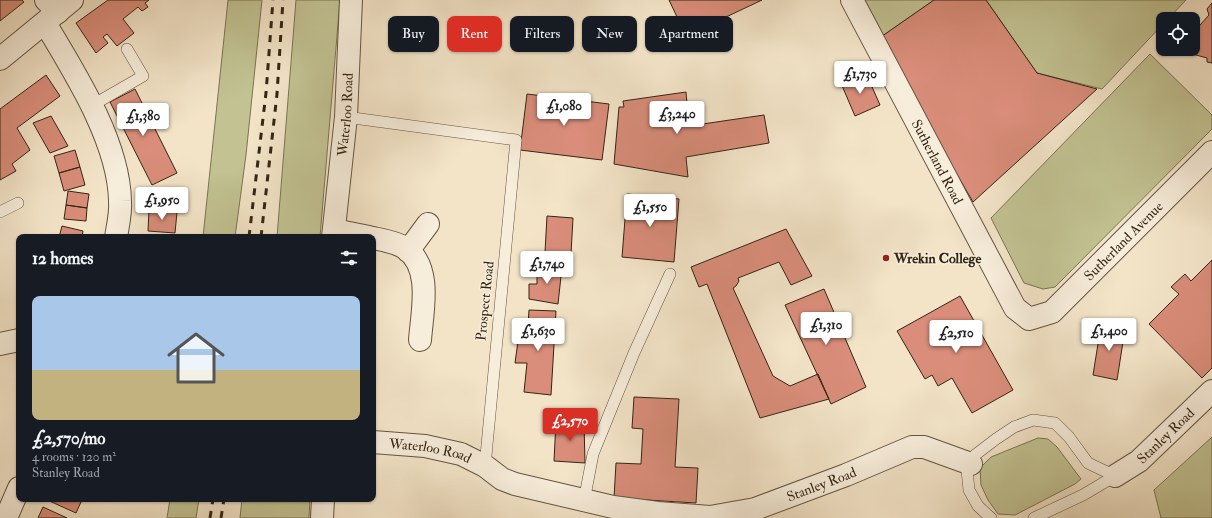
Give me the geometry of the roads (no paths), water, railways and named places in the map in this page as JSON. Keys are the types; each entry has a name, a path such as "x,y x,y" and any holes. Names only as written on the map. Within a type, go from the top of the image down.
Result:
{"street":[{"name":"Waterloo Road","path":"334,233 346,117 351,0"},
{"name":"Sutherland Road","path":"852,0 1015,308 1029,319"},
{"path":"0,59 55,9 69,61 100,123 119,181 120,202 116,234"},
{"name":"Sutherland Avenue","path":"1029,319 1052,312 1212,152"},
{"path":"408,251 428,224"},
{"path":"376,239 393,243 405,248 413,254 423,275 424,287 420,340"},
{"path":"0,344 16,341"},
{"name":"Stanley Road","path":"1115,476 1139,461 1212,391"},
{"name":"Waterloo Road","path":"376,442 425,446 461,454 485,466"},
{"name":"Stanley Road","path":"485,466 502,479 515,484 584,501 656,513 710,517 755,509 846,475 912,447 924,447 971,464"},
{"path":"6,518 16,495"},
{"path":"322,518 323,502"}],"lane":[{"path":"91,106 143,76 127,49"},
{"name":"Prospect Road","path":"346,117 516,140 485,466"},
{"path":"0,212 18,203"},
{"path":"584,501 593,454 634,353 670,274"},
{"path":"991,518 978,506 969,490 967,470 975,456 996,439 1014,427 1033,420 1055,422 1069,437 1088,463 1115,476"},
{"path":"1034,518 1083,495 1115,476"}],"railway":[{"path":"249,234 266,93 273,0"},
{"path":"261,234 277,94 283,0"},
{"path":"210,518 213,502"},
{"path":"221,518 224,502"}],"place":[{"name":"Wrekin College","path":"886,258"}]}
